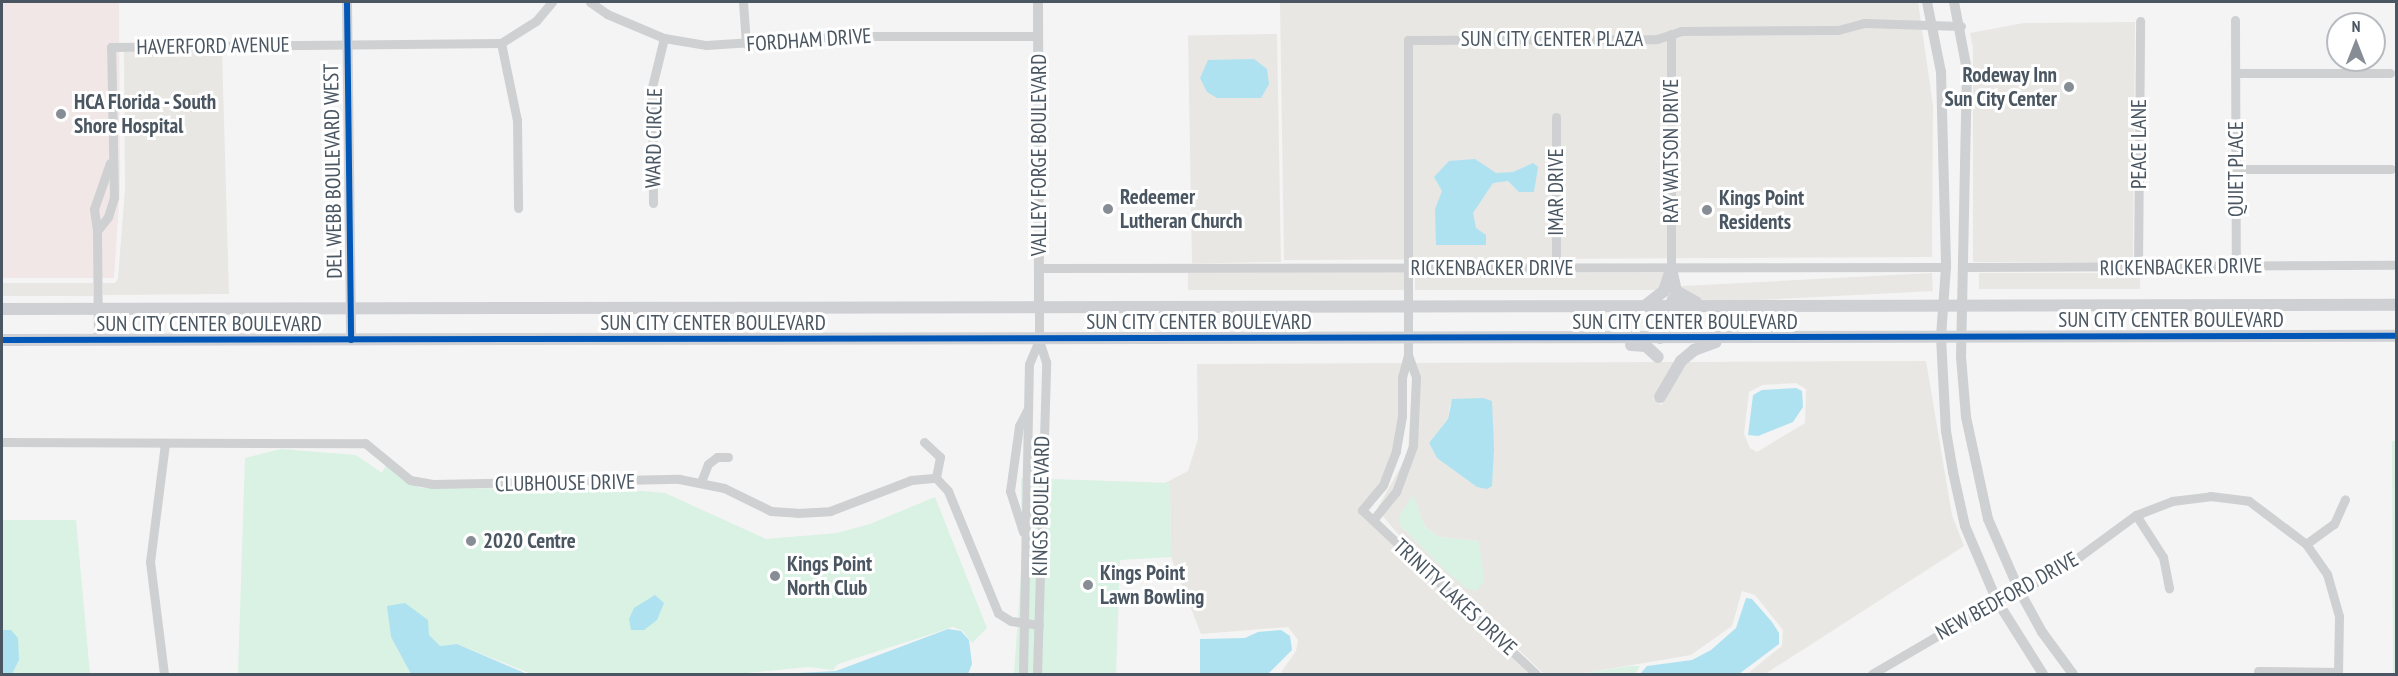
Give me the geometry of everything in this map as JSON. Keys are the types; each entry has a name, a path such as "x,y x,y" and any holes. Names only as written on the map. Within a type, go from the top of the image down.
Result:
{"main road":[{"path":"1660,338 1672,305 1674,285 1671,268"},
{"path":"1646,305 1664,291 1671,268"},
{"path":"1674,285 1680,296 1706,304"},
{"name":"SUN CITY CENTER BOULEVARD","path":"2,309 1409,307 1706,304 1964,308 2397,305"},
{"name":"SUN CITY CENTER BOULEVARD","path":"2,340 2397,336"},
{"path":"1660,397 1687,355 1705,345 1740,338"},
{"path":"1534,339 1564,344 1637,345 1651,349 1658,357"}],"street":[{"name":"DEL WEBB BOULEVARD WEST","path":"347,2 351,340"},
{"path":"518,208 517,120 501,43 536,21 552,2"},
{"name":"FORDHAM DRIVE","path":"590,2 607,14 664,38 706,45 845,36 1038,36"},
{"path":"743,2 746,44"},
{"name":"VALLEY FORGE BOULEVARD","path":"1038,2 1040,308"},
{"path":"1927,2 1941,72 1946,267 1941,337 1946,431 1953,472 1965,526 1997,601 2043,675"},
{"path":"1954,2 1961,26 1966,69 1963,393 1975,467 1988,519 2019,590 2042,632 2073,675"},
{"name":"QUIET PLACE","path":"2235,20 2236,266"},
{"name":"PEACE LANE","path":"2138,267 2140,21"},
{"name":"SUN CITY CENTER PLAZA","path":"1409,307 1411,268 1408,40 1657,39 1681,31 1838,30 1864,23 1961,26"},
{"name":"RAY WATSON DRIVE","path":"1671,34 1671,268"},
{"name":"WARD CIRCLE","path":"653,203 652,87 664,38"},
{"name":"HAVERFORD AVENUE","path":"110,163 111,47 501,43"},
{"path":"2235,73 2390,73"},
{"name":"IMAR DRIVE","path":"1556,117 1557,268"},
{"path":"98,340 97,231 94,210 110,163"},
{"path":"97,231 108,217 114,197 110,163"},
{"path":"2236,169 2391,169"},
{"name":"RICKENBACKER DRIVE","path":"1965,267 2397,265"},
{"name":"RICKENBACKER DRIVE","path":"1039,268 1946,267"},
{"name":"TRINITY LAKES DRIVE","path":"1409,307 1408,355 1402,377 1402,416 1396,451 1383,485 1362,510 1536,675"},
{"name":"KINGS BOULEVARD","path":"1037,675 1046,362 1039,340 1040,308"},
{"name":"KINGS BOULEVARD","path":"1023,675 1029,364 1039,340"},
{"name":"TRINITY LAKES DRIVE","path":"1373,520 1396,492 1413,446 1416,377 1408,355"},
{"name":"KINGS BOULEVARD","path":"1025,536 1010,491 1019,426 1028,408"},
{"name":"CLUBHOUSE DRIVE","path":"2,442 365,443 410,480 433,484 701,482 724,488 771,511 797,513 830,511 911,480 936,478"},
{"path":"164,675 150,562 165,442"},
{"path":"924,442 940,457 936,478 948,491 990,602 998,613 1025,625 1039,625"},
{"path":"701,482 708,464 717,457 728,457"},
{"name":"NEW BEDFORD DRIVE","path":"1872,675 1997,601 2061,570 2136,515 2172,501 2210,496 2249,501 2306,544 2327,574 2339,616 2338,674"},
{"path":"2306,544 2334,524 2345,499"},
{"path":"2136,515 2163,557 2169,588"},
{"path":"2258,672 2338,674"}],"shaded area":[{"name":"HCA Florida - South Shore Hospital","path":"2,2 119,2 120,188 114,278 2,278"},
{"path":"1280,2 1918,2 1933,105 1932,257 1284,260"},
{"path":"2135,22 2133,262 1973,262 1973,48 1970,33 2024,23"},
{"path":"1277,34 1281,262 1192,264 1188,36"},
{"path":"222,51 229,294 103,295 103,283 115,283 118,279 125,188 124,52"},
{"path":"1188,273 1405,273 1405,290 1188,290"},
{"path":"1415,273 1665,273 1665,290 1415,290"},
{"path":"1932,273 1933,291 1678,304 1677,286"},
{"path":"1979,273 2140,273 2140,289 1979,289"},
{"path":"2,283 93,283 93,296 2,296"},
{"path":"1926,361 1952,515 1964,546 1765,674 1747,674 1782,646 1783,630 1755,595 1742,591 1732,626 1691,655 1579,674 1544,674 1397,533 1377,509 1408,454 1413,363 1674,362 1653,399 1661,405 1687,362","holes":["1796,383 1806,389 1805,423 1757,452 1750,448 1744,434 1749,392 1762,385","1450,403 1477,487 1437,458 1429,443 1448,419","1413,496 1425,527 1439,537 1479,541 1444,569 1400,525"]},
{"path":"1403,363 1398,452 1364,509 1390,542 1529,674 1280,674 1296,651 1298,640 1288,627 1201,634 1171,557 1170,484 1165,483 1188,471 1198,439 1197,364"}],"green space":[{"path":"2392,441 2396,441 2396,673 2393,673"},
{"path":"281,449 356,455 382,473 386,465 403,480 421,488 620,489 665,493 766,539 837,533 870,524 935,497 987,628 972,643 963,631 953,627 838,664 833,670 809,667 736,674 532,674 457,644 440,646 388,606 391,637 411,674 238,674 245,458"},
{"path":"1021,478 1170,483 1171,557 1120,560 1116,674 1014,674 1022,559"},
{"path":"1413,495 1425,527 1439,537 1479,541 1484,581 1476,591 1466,588 1444,569 1400,525 1399,516"},
{"path":"2,520 76,520 90,674 2,674"},
{"path":"1640,666 1635,674 1579,674"}],"water":[{"path":"1254,59 1267,69 1269,84 1261,98 1217,98 1207,92 1200,78 1208,60"},
{"path":"1475,159 1496,173 1513,172 1533,163 1538,167 1534,192 1519,192 1508,181 1493,183 1473,213 1476,228 1486,235 1486,245 1436,245 1435,209 1442,191 1434,177 1449,161"},
{"path":"1796,388 1802,391 1803,407 1793,422 1758,436 1748,435 1753,395 1762,390"},
{"path":"1483,398 1492,401 1494,449 1492,486 1487,489 1477,487 1437,458 1429,443 1448,419 1452,399"},
{"path":"655,595 664,603 657,620 644,630 631,630 629,619 634,608"},
{"path":"1746,598 1752,599 1772,622 1779,633 1779,644 1739,674 1640,674 1647,666 1692,660 1711,650 1736,628"},
{"path":"405,603 428,620 429,635 440,646 457,644 527,674 411,674 391,637 387,606"},
{"path":"948,629 961,631 969,640 972,664 968,674 777,674 836,671"},
{"path":"2,630 11,630 18,638 19,660 12,674 2,674"},
{"path":"1281,630 1290,636 1292,650 1268,674 1200,674 1200,639 1245,638 1258,632"}],"cycle path":[{"path":"347,2 351,340"},
{"path":"2,340 2396,336"}],"place":[{"name":"Rodeway Inn Sun City Center","path":"2069,87"},
{"name":"HCA Florida - South Shore Hospital","path":"61,114"},
{"name":"Redeemer Lutheran Church","path":"1108,209"},
{"name":"Kings Point Residents","path":"1707,210"},
{"name":"2020 Centre","path":"471,541"},
{"name":"Kings Point North Club","path":"775,576"},
{"name":"Kings Point Lawn Bowling","path":"1088,585"}]}
